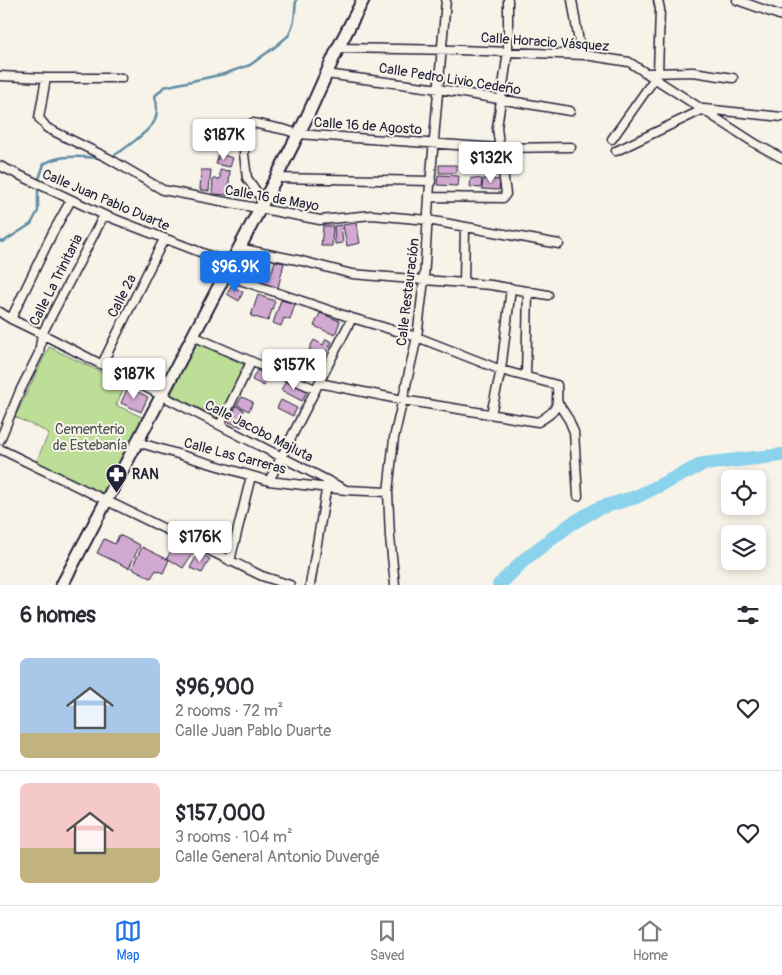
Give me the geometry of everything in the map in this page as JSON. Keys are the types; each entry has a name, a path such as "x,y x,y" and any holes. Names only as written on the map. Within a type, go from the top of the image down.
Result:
{"street":[{"path":"62,585 276,178 363,0"},
{"name":"Calle Restauración","path":"395,585 388,492 394,438 418,337 446,0"},
{"path":"429,197 503,198 506,194 497,128 508,52 508,0"},
{"path":"572,0 581,54"},
{"path":"612,139 657,76 660,9 658,0"},
{"path":"737,0 782,16"},
{"name":"Calle Horacio Vásquez","path":"338,48 442,49 581,54 630,62 657,76 756,144 782,158"},
{"path":"657,76 694,72 733,78"},
{"name":"Calle Pedro Livio Cedeño","path":"326,74 439,89 570,111"},
{"path":"0,76 122,78"},
{"name":"Calle 16 de Mayo","path":"46,78 39,118 47,128 108,158 163,190 261,205 320,220 372,215 428,220 559,244"},
{"path":"616,151 704,109 782,117"},
{"name":"Calle 16 de Agosto","path":"261,205 247,178 244,154 245,129 253,123 298,134 499,148 571,147"},
{"name":"Calle Juan Pablo Duarte","path":"0,166 104,215 231,264"},
{"path":"276,178 431,181"},
{"path":"11,319 52,234 71,200"},
{"name":"Calle La Trinitaria","path":"0,437 39,353 42,334 104,215"},
{"path":"464,283 465,227"},
{"name":"Calle 2ª","path":"102,364 164,239"},
{"path":"239,248 352,274 491,284 548,295"},
{"path":"193,336 250,362 317,386 538,422 551,415 558,403 558,385 502,370 418,337 352,318 225,275"},
{"path":"491,414 502,370 511,288"},
{"path":"526,376 528,291"},
{"name":"Calle Jacobo Majluta","path":"0,312 280,456 327,485 346,490 388,492"},
{"path":"268,481 352,318"},
{"path":"220,425 250,362"},
{"path":"558,403 574,432 578,496"},
{"name":"Calle Las Carreras","path":"137,442 268,481 327,485"},
{"path":"0,449 230,561 262,576 290,585"},
{"path":"230,561 251,476"},
{"path":"310,585 327,485"},
{"path":"260,585 262,576"}],"green space":[{"path":"196,343 245,365 218,418 171,394"},
{"name":"Cementerio de Estebanía","path":"49,347 126,384 116,405 144,418 106,498 35,464 49,433 15,417"}],"building":[{"path":"219,154 233,158 230,167 216,164"},
{"path":"439,165 456,165 456,173 439,173"},
{"path":"201,170 211,170 209,191 200,190"},
{"path":"220,170 230,171 228,195 212,194 213,179 220,179"},
{"path":"438,175 459,176 458,186 437,185"},
{"path":"471,178 482,179 481,188 470,187"},
{"path":"483,179 500,180 499,190 482,189"},
{"path":"356,223 360,243 347,246 343,225"},
{"path":"341,225 343,243 335,244 334,226"},
{"path":"323,226 333,226 332,246 321,246"},
{"path":"275,261 284,263 278,288 260,284 263,270 272,272"},
{"path":"252,262 262,266 257,280 247,277"},
{"path":"231,286 243,292 239,301 227,294"},
{"path":"258,295 275,301 268,321 251,316"},
{"path":"281,300 295,304 290,320 284,318 281,326 273,323"},
{"path":"320,313 340,321 335,335 314,326"},
{"path":"326,339 332,342 324,357 309,349 314,340 323,345"},
{"path":"310,358 320,361 314,377 304,373"},
{"path":"257,370 269,376 264,386 252,380"},
{"path":"286,381 307,391 302,401 281,390"},
{"path":"128,387 148,397 141,412 121,403"},
{"path":"242,397 253,402 249,411 237,405"},
{"path":"281,400 297,408 293,416 277,408"},
{"path":"236,406 244,410 241,417 246,419 242,427 229,422"},
{"path":"119,535 140,545 129,568 97,553 104,539 115,544"},
{"path":"177,541 194,551 183,568 167,558"},
{"path":"142,547 169,560 163,573 156,570 151,578 132,568"},
{"path":"198,553 210,559 202,573 190,568"}],"waterway":[{"path":"111,157 122,151 152,124 157,111 155,96 164,87 224,74 250,65 275,47 289,35 294,21 296,0"},
{"path":"38,182 44,164 50,161 71,157 101,158"},
{"path":"0,241 3,242 31,224 38,211 38,187"},
{"path":"499,585 525,559 571,524 599,508 636,497 703,464 782,455"}],"place":[{"name":"RAN","path":"116,493"}]}
